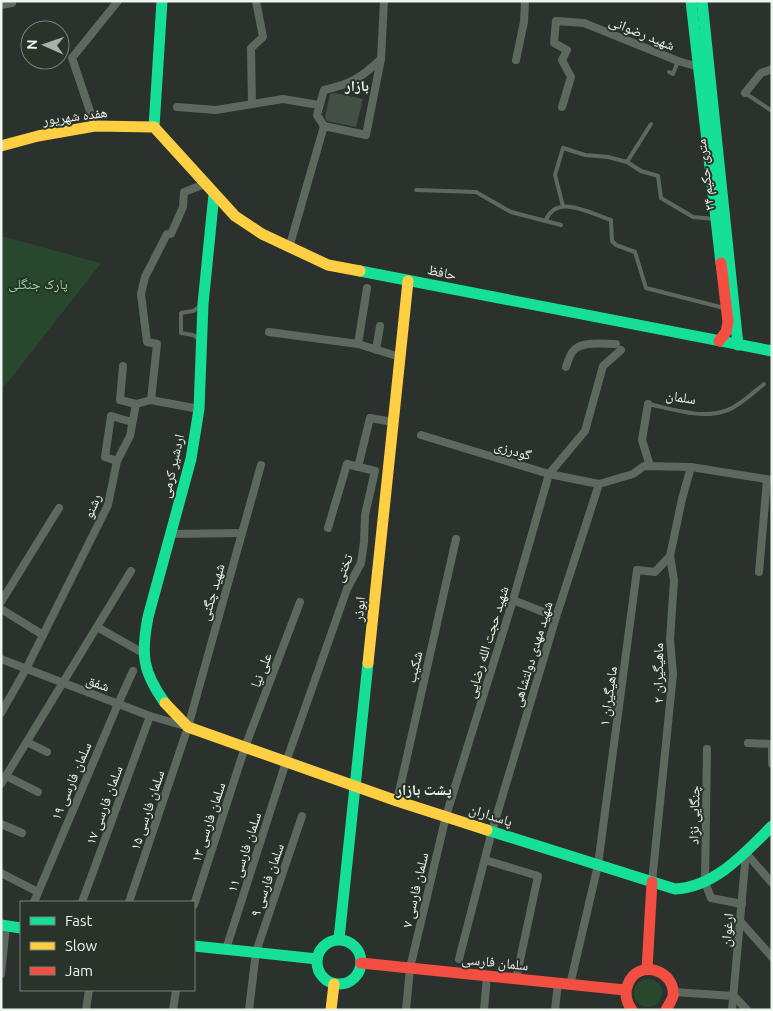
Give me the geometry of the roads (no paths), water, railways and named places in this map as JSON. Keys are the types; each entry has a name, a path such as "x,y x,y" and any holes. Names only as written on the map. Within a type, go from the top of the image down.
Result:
{"main road":[{"path":"154,128 162,1"},
{"name":"۲۴ متری حکیم","path":"691,1 727,308 728,322 726,332 719,341"},
{"name":"۲۴ متری حکیم","path":"702,1 738,345"},
{"name":"هفده شهریور","path":"1,146 38,136 95,126 154,128"},
{"name":"حافظ","path":"154,128 235,216 288,248 328,265 772,351"},
{"name":"اردشیر کرمی","path":"188,726 167,707 154,687 143,653 148,617 191,460 199,409 203,304 214,194"},
{"name":"ابوذر","path":"339,939 408,281"},
{"name":"پاسداران","path":"188,726 397,801 682,890 705,882 746,853 772,826"},
{"path":"647,969 652,882"},
{"path":"4,926 20,928"},
{"path":"339,939 353,944 360,956 361,963 355,977 349,982 334,984 323,977 317,966 317,959 322,947 339,939"},
{"path":"195,946 317,959"},
{"name":"سلمان فارسی","path":"361,963 625,990"},
{"path":"632,1010 627,1003 625,990 627,984 635,973 647,969 654,969 665,975 672,986 673,999 666,1010"},
{"path":"331,1010 334,984"}],"street":[{"path":"95,126 72,58 118,1"},
{"path":"252,104 251,48 263,37 256,1"},
{"path":"381,59 366,73 346,85 324,90 317,115 324,126 366,135 381,59 384,1"},
{"path":"516,60 524,22 525,1"},
{"path":"1,5 12,3"},
{"name":"شهید رضوانی","path":"562,107 571,77 562,60 567,50 554,43 556,21 584,23 699,68"},
{"path":"744,93 762,73 772,69"},
{"path":"177,107 216,110 283,99 319,105"},
{"path":"288,248 324,126"},
{"path":"150,400 157,344 147,342 141,294 145,277 167,234 171,234 183,207 184,192 205,184"},
{"path":"358,344 367,288"},
{"path":"376,350 380,326"},
{"path":"269,332 358,344 400,357"},
{"path":"549,474 585,431 603,366 619,347 589,344 576,348 566,367"},
{"path":"123,366 120,400 136,404 150,400 199,409"},
{"name":"رشنو","path":"1,713 26,669 108,505 117,462 130,436 136,404"},
{"name":"سلمان","path":"648,404 642,440 650,466"},
{"path":"117,462 105,457 111,416 132,422"},
{"path":"328,528 347,464 358,467 370,418 393,422"},
{"name":"گودرزی","path":"421,436 549,474 599,484"},
{"name":"شهید چگنی","path":"188,726 261,465"},
{"path":"599,484 633,474 644,466 692,467 770,480 759,572"},
{"name":"تختی","path":"286,762 347,589 361,563 365,515 375,471 358,467"},
{"name":"ماهیگیران ۲","path":"652,882 673,674 670,639 674,580 670,556 682,499 692,467"},
{"name":"شهید حجت الله رضایی","path":"446,816 513,600 549,474"},
{"name":"شهید مهدی دولتشاهی","path":"459,959 492,831 556,617 599,484"},
{"path":"1,602 59,508"},
{"path":"171,534 242,532"},
{"name":"شکیب","path":"397,801 456,539"},
{"name":"ماهیگیران ۱","path":"598,865 637,570 655,572 670,556"},
{"path":"1,784 131,571"},
{"path":"513,600 556,617"},
{"name":"علی نیا","path":"245,747 300,602"},
{"path":"1,609 43,635"},
{"path":"97,627 143,653"},
{"name":"شفق","path":"1,659 150,716 188,726"},
{"name":"سلمان فارسی ۱۹","path":"34,901 133,671"},
{"name":"سلمان فارسی ۱۷","path":"82,901 150,716"},
{"name":"سلمان فارسی ۱۵","path":"129,901 188,726"},
{"path":"27,742 47,752"},
{"path":"748,743 772,744 772,764"},
{"name":"سلمان فارسی ۱۳","path":"195,902 245,747"},
{"name":"چنگایی نژاد","path":"705,882 707,749"},
{"name":"سلمان فارسی ۱۱","path":"226,949 286,762"},
{"path":"6,776 38,792"},
{"name":"سلمان فارسی ۹","path":"249,1010 256,952 302,816"},
{"name":"سلمان فارسی ۷","path":"406,1010 410,968 446,816"},
{"path":"1,824 22,833"},
{"path":"746,853 772,883"},
{"name":"ارغوان","path":"732,1010 746,853"},
{"path":"485,860 538,876 516,979"},
{"path":"555,1010 598,865"},
{"path":"1,873 38,892"},
{"path":"705,882 711,898 742,904"},
{"path":"740,921 772,957"},
{"path":"1,974 4,926"},
{"path":"484,1010 488,976"},
{"path":"86,1010 89,991"},
{"path":"173,1010 176,991"},
{"path":"673,992 734,996 748,1010"}],"lane":[{"path":"668,72 673,74 678,61"},
{"path":"744,93 772,111"},
{"path":"628,162 651,124"},
{"path":"563,206 555,175 563,148 585,156 608,157 628,162 641,170 658,176 661,198 693,217 716,219"},
{"path":"416,190 476,192 510,212 562,225"},
{"path":"546,220 549,213 563,206 577,207 611,220 612,240 616,245 635,252 646,288 727,308"},
{"path":"202,341 193,335 181,333 180,327 181,313 193,311 203,304"},
{"name":"سلمان","path":"648,404 709,414 725,411 764,384"}],"district":[{"name":"بازار","path":"357,85"},
{"name":"پشت بازار","path":"424,789"}],"park label":[{"name":"پارک جنگلی","path":"38,284"}]}
